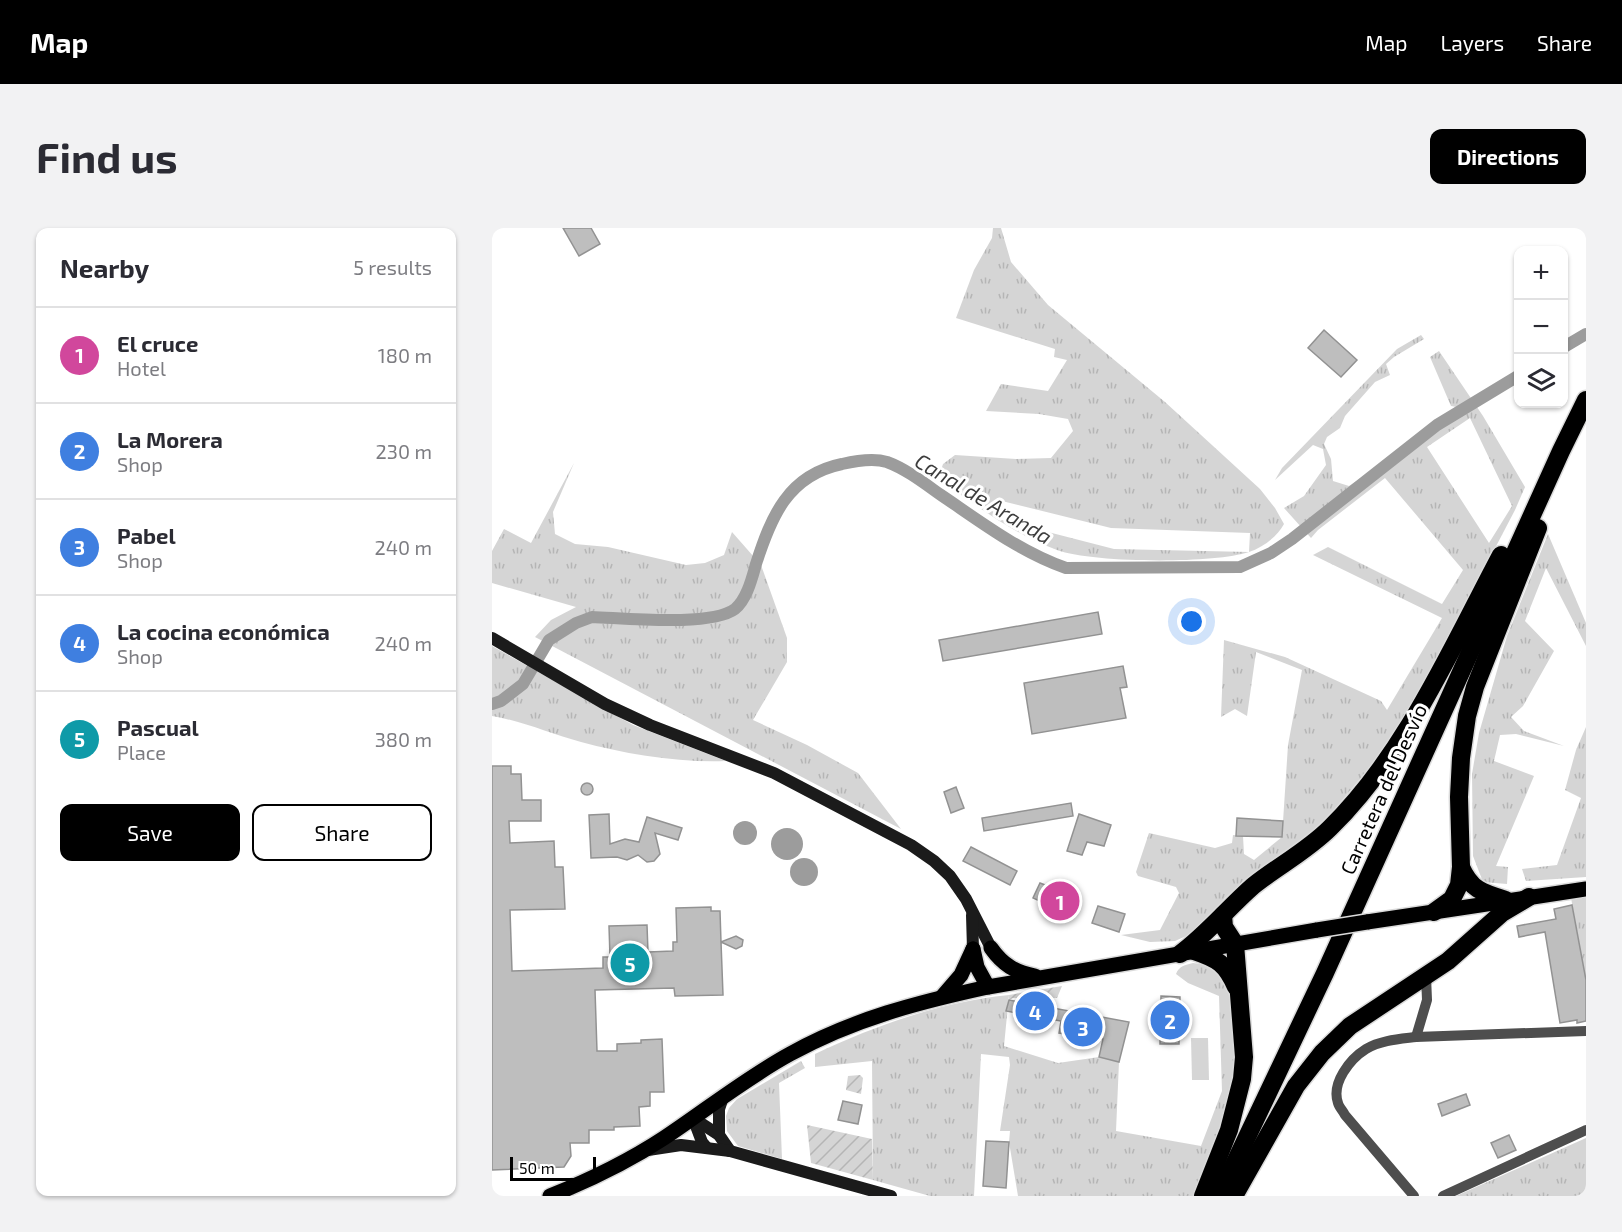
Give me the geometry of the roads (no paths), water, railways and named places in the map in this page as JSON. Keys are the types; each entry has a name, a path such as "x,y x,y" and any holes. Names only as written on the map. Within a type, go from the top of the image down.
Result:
{"highway":[{"name":"Carretera del Desvío","path":"1219,1196 1325,973 1563,446 1586,400"},
{"path":"1434,912 1452,899 1459,885 1461,758 1467,716 1475,687 1542,519 1563,446"},
{"path":"1187,953 1256,884 1329,830 1370,784 1426,696 1515,528 1563,446"},
{"path":"1461,867 1466,879 1479,892 1506,900"},
{"path":"1234,1196 1296,1086 1322,1053 1350,1026 1448,961 1502,913 1529,897"},
{"path":"1203,1196 1229,1130 1242,1079 1244,1057 1235,944 1224,927 1223,915"},
{"path":"1187,953 1213,958 1227,968 1238,991"}],"main road":[{"path":"550,1196 581,1184 644,1150 787,1056 841,1029 886,1012 942,997 1044,977 1317,930 1586,889"},
{"path":"991,948 999,960 1019,973 1044,977"},
{"path":"988,987 993,976 994,964 991,948"},
{"path":"973,949 977,967 988,987"},
{"path":"942,997 961,975 973,949"}],"street":[{"path":"492,638 605,704 650,725 774,773 911,846 934,861 950,876 991,948"},
{"path":"971,910 973,949"},
{"path":"1416,1037 1427,1000 1426,976"},
{"path":"1414,1196 1345,1115 1337,1102 1338,1084 1347,1066 1366,1049 1392,1040 1416,1037 1586,1031"},
{"path":"719,1135 719,1109 723,1097"},
{"path":"693,1118 719,1135 730,1151"},
{"path":"693,1118 702,1142 707,1148"},
{"path":"1443,1196 1586,1130"},
{"path":"644,1150 670,1145 730,1151 891,1196"}],"waterway":[{"name":"Canal de Aranda","path":"1568,345 1586,334"},
{"name":"Canal de Aranda","path":"492,704 501,701 523,684 549,640 576,623 592,617 688,620 723,615 735,609 746,594 768,530 784,500 795,488 823,470 859,461 887,462 901,468 1017,545 1066,568 1240,567 1271,553 1292,539 1437,425 1514,378"}],"place":[{"name":"El cruce","path":"1060,901"},
{"name":"Pascual","path":"630,963"},
{"name":"La cocina económica","path":"1035,1011"},
{"name":"La Morera","path":"1170,1020"},
{"name":"Pabel","path":"1083,1027"}]}
